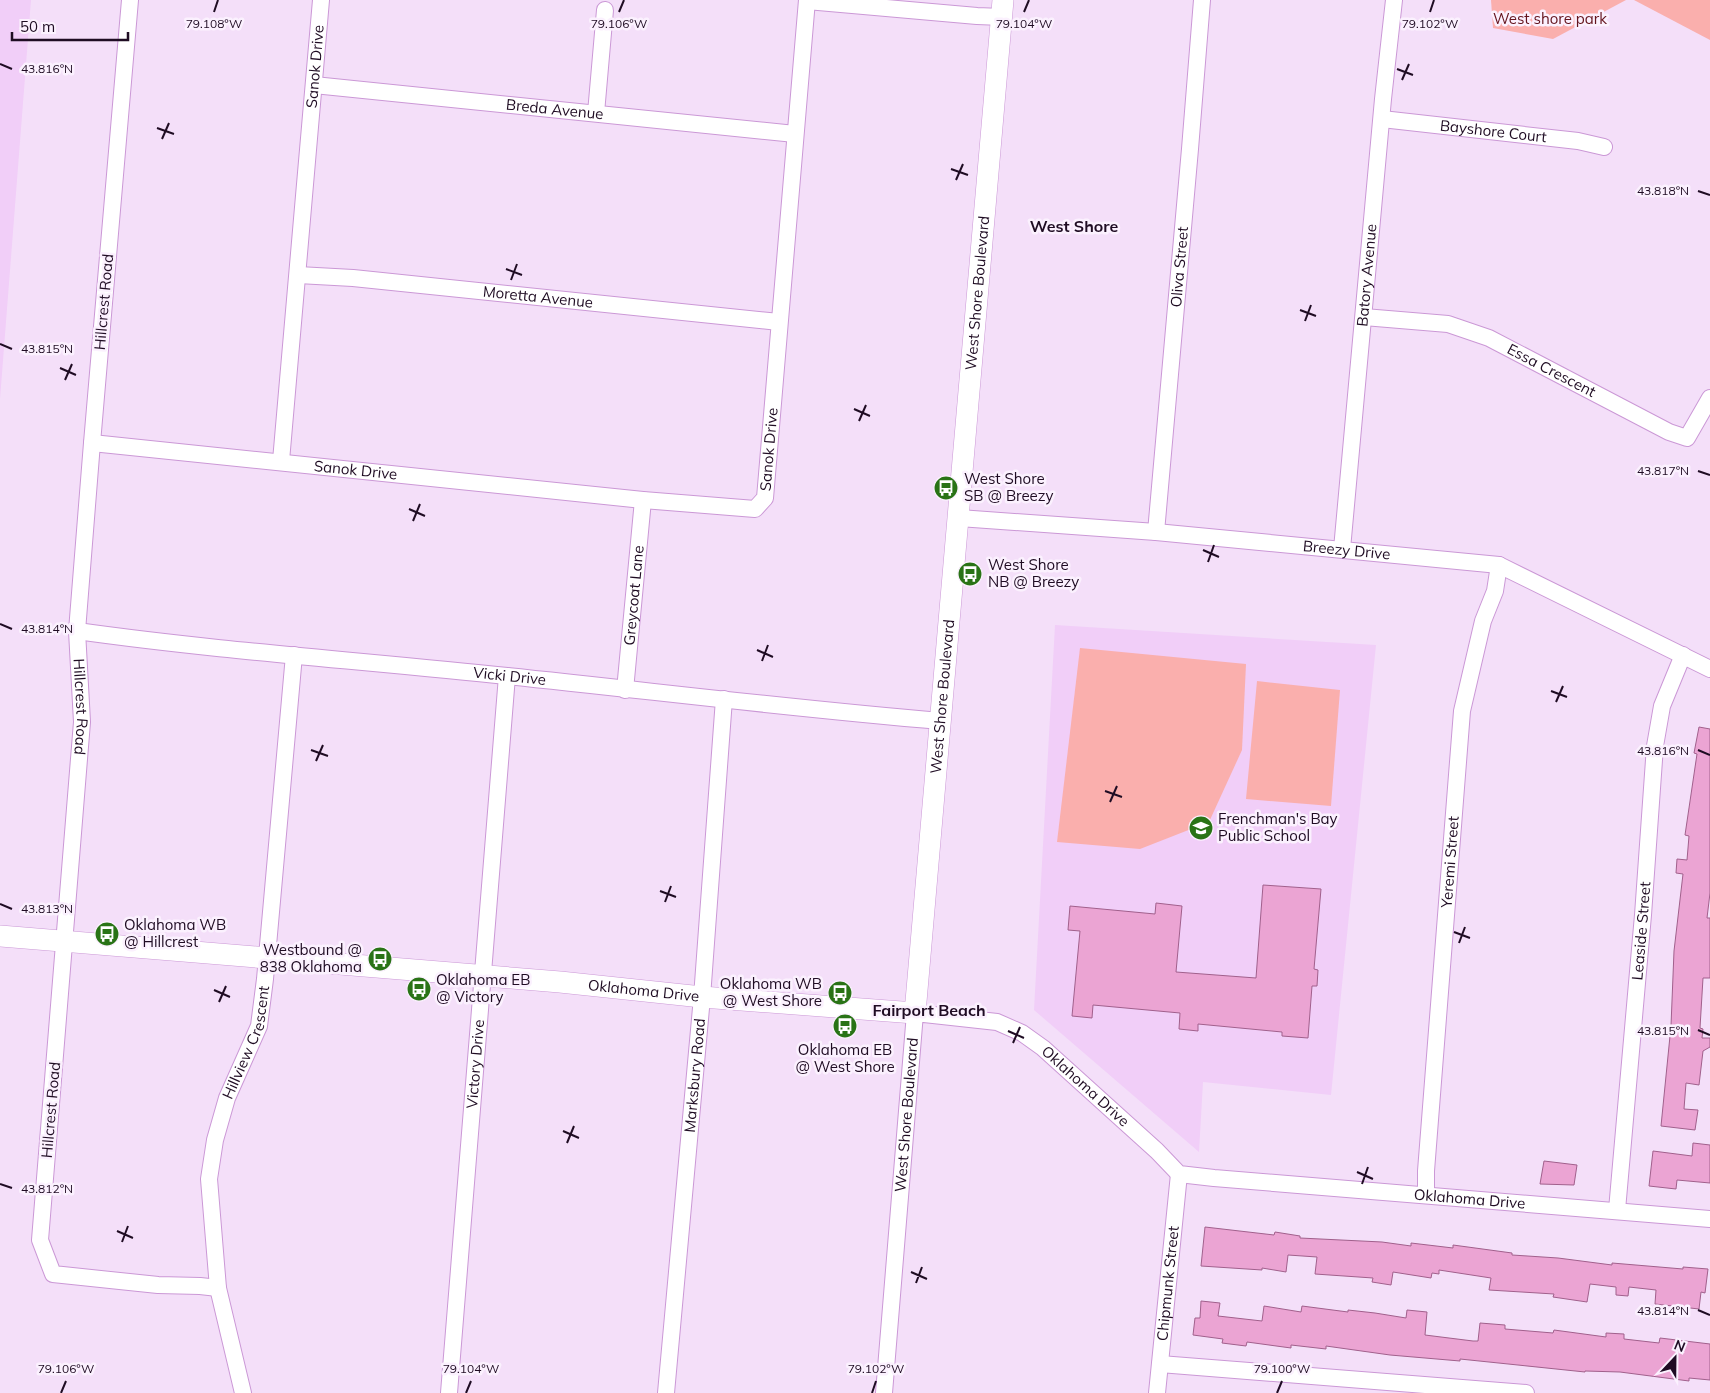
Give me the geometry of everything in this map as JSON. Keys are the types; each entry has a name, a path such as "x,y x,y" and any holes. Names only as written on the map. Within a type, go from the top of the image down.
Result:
{"street":[{"name":"Hillcrest Road","path":"130,0 78,631 82,722 40,1240 53,1274 158,1285 218,1288"},
{"name":"Sanok Drive","path":"281,462 321,0"},
{"name":"Sanok Drive","path":"92,443 644,500 755,509 765,498 807,0"},
{"path":"807,0 977,16 1002,8"},
{"name":"Oliva Street","path":"1156,532 1202,0"},
{"name":"Batory Avenue","path":"1342,549 1394,0"},
{"name":"West Shore Boulevard","path":"884,1393 1002,8"},
{"path":"596,113 605,10"},
{"name":"Breda Avenue","path":"314,85 796,134"},
{"name":"Bayshore Court","path":"1382,119 1578,141 1604,147"},
{"name":"Moretta Avenue","path":"298,275 353,278 780,322"},
{"name":"Essa Crescent","path":"1364,317 1448,324 1489,338 1669,432 1687,438 1710,398"},
{"name":"Greycoat Lane","path":"625,690 644,500"},
{"name":"Breezy Drive","path":"959,518 1156,532 1500,565 1710,669"},
{"name":"Yeremi Street","path":"1426,1194 1426,1170 1462,711 1483,621 1495,591 1500,565"},
{"name":"Vicki Drive","path":"78,631 625,690 941,721"},
{"name":"Hillview Crescent","path":"244,1393 218,1288 209,1178 215,1140 226,1098 259,1026 294,655"},
{"name":"Leaside Street","path":"1618,1210 1655,746 1662,706 1683,655"},
{"name":"Victory Drive","path":"449,1393 507,676"},
{"name":"Marksbury Road","path":"666,1393 702,996 724,699"},
{"name":"Oklahoma Drive","path":"0,936 560,982 997,1022 1022,1033 1043,1048 1179,1174 1710,1219"},
{"name":"Chipmunk Street","path":"1157,1393 1179,1174"},
{"path":"1160,1364 1526,1393"}],"shaded area":[{"path":"0,0 31,0 0,399"},
{"name":"Frenchman's Bay Public School","path":"1055,625 1376,645 1331,1095 1203,1082 1199,1152 1034,1010"}],"green space":[{"name":"West shore park","path":"1491,0 1626,0 1553,39 1493,28"},
{"path":"1634,0 1710,0 1710,40"},
{"path":"1080,648 1246,664 1242,750 1209,822 1140,849 1057,842"},
{"path":"1257,681 1340,690 1331,806 1246,799"}],"building":[{"path":"1699,727 1710,729 1710,893 1707,918 1710,918 1710,978 1703,978 1700,1028 1703,1029 1702,1038 1710,1038 1710,1047 1703,1051 1699,1085 1686,1083 1684,1109 1698,1110 1695,1130 1661,1126 1671,1026 1674,951 1683,874 1676,873 1677,859 1687,860 1689,836 1685,835 1697,754 1694,753"},
{"path":"1263,885 1321,889 1314,969 1318,970 1317,986 1312,986 1308,1038 1282,1036 1282,1032 1198,1024 1198,1031 1179,1029 1180,1013 1093,1005 1092,1018 1072,1016 1080,931 1068,930 1070,906 1155,914 1156,903 1182,906 1176,972 1256,978"},
{"path":"1693,1143 1710,1145 1710,1183 1677,1180 1676,1189 1649,1186 1653,1151 1692,1156"},
{"path":"1544,1161 1577,1165 1574,1185 1540,1184"},
{"path":"1205,1227 1274,1235 1275,1232 1300,1236 1300,1238 1382,1242 1411,1246 1411,1243 1453,1248 1453,1245 1512,1253 1512,1255 1558,1258 1612,1265 1612,1263 1683,1269 1683,1267 1708,1269 1705,1293 1701,1292 1699,1309 1655,1304 1656,1290 1629,1287 1628,1296 1616,1295 1616,1287 1590,1284 1587,1302 1553,1297 1554,1294 1489,1290 1491,1278 1439,1270 1439,1274 1432,1273 1431,1278 1393,1272 1391,1285 1372,1282 1373,1278 1315,1274 1317,1257 1288,1255 1286,1272 1262,1268 1262,1270 1201,1266"},
{"path":"1201,1301 1220,1303 1218,1316 1262,1321 1264,1306 1301,1312 1302,1306 1406,1318 1407,1310 1427,1312 1425,1335 1473,1341 1478,1341 1480,1323 1505,1325 1505,1329 1553,1333 1554,1330 1606,1337 1606,1333 1624,1334 1624,1339 1659,1343 1660,1338 1710,1344 1710,1380 1689,1378 1689,1381 1620,1372 1585,1372 1460,1359 1460,1361 1390,1355 1326,1346 1326,1349 1291,1345 1291,1348 1247,1342 1246,1346 1222,1343 1223,1339 1193,1335 1195,1318 1200,1318"}],"place":[{"name":"West Shore SB @ Breezy","path":"946,488"},
{"name":"West Shore NB @ Breezy","path":"970,574"},
{"name":"Frenchman's Bay Public School","path":"1201,828"},
{"name":"Oklahoma WB @ Hillcrest","path":"107,934"},
{"name":"Westbound @ 838 Oklahoma","path":"380,959"},
{"name":"Oklahoma EB @ Victory","path":"419,989"},
{"name":"Oklahoma WB @ West Shore","path":"840,993"},
{"name":"Oklahoma EB @ West Shore","path":"845,1026"}],"district":[{"name":"West Shore","path":"1074,226"},
{"name":"Fairport Beach","path":"929,1010"}]}
